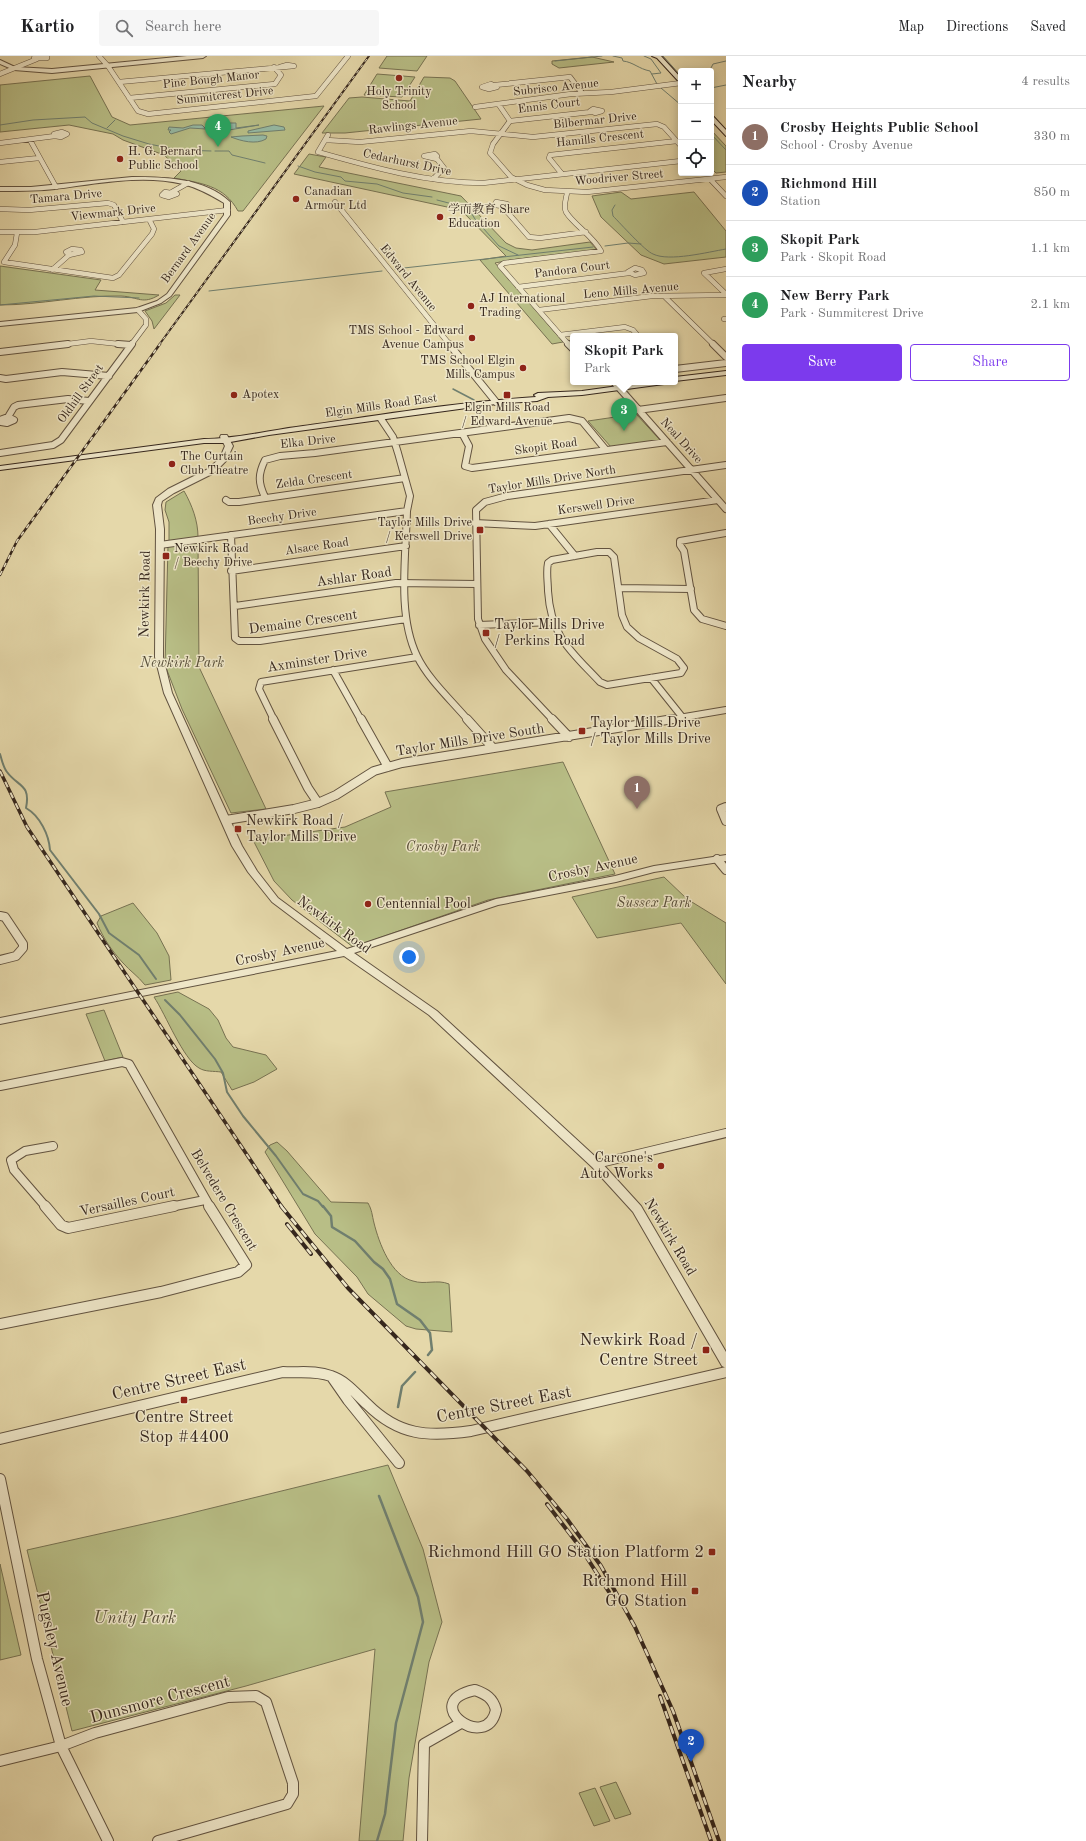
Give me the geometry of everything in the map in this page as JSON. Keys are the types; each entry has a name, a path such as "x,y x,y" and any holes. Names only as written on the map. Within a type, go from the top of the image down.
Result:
{"main road":[{"path":"658,56 678,79"},
{"path":"714,120 726,134"},
{"path":"678,379 726,373"},
{"name":"Elgin Mills Road East","path":"0,468 381,419 496,402 537,399 545,396 574,392 582,393 617,385"}],"street":[{"path":"0,74 36,57 45,58 47,56"},
{"name":"Summitcrest Drive","path":"99,56 108,66 138,111 148,114 316,96 348,56"},
{"path":"0,62 14,68 41,71 203,56"},
{"name":"Pine Bough Manor","path":"129,98 275,84 280,75 274,67"},
{"name":"Pine Bough Manor","path":"119,82 280,67"},
{"path":"495,85 570,77 582,93"},
{"name":"Subrisco Avenue","path":"475,107 582,93 603,93 678,83"},
{"path":"499,105 510,121"},
{"name":"Ennis Court","path":"510,121 591,112"},
{"name":"Woodriver Street","path":"510,121 502,134 491,147 491,154 502,171 514,179 544,190 567,193 589,193 726,177"},
{"name":"Bilbermar Drive","path":"502,134 538,136 657,124 664,127 677,141"},
{"name":"Rawlings Avenue","path":"326,140 360,142 466,131 502,134"},
{"name":"Cedarhurst Drive","path":"328,135 318,152 378,168 467,184 514,179"},
{"path":"0,143 55,136"},
{"path":"30,140 38,158 56,187"},
{"name":"Hamills Crescent","path":"562,174 549,158 550,155 677,141"},
{"path":"0,162 38,158"},
{"path":"433,179 444,168 434,158"},
{"path":"514,179 678,161"},
{"name":"Bernard Avenue","path":"0,189 29,189 144,179 168,180 214,192 227,202 228,210 227,215 169,295 159,302 138,310 0,324"},
{"path":"710,179 726,196"},
{"path":"172,192 188,184"},
{"path":"567,193 565,204 566,212 598,244 601,251 502,264 500,268 570,346"},
{"name":"Edward Avenue","path":"335,202 496,402"},
{"name":"Tamara Drive","path":"0,209 34,210 108,203 114,204 123,222"},
{"path":"502,206 530,237 540,238 586,232"},
{"name":"Viewmark Drive","path":"0,232 17,232 123,222 228,210"},
{"path":"17,232 15,245 4,262 104,277 117,276 152,234 154,229 149,219"},
{"path":"52,270 69,255"},
{"path":"726,269 708,271 704,273 726,294"},
{"name":"Pandora Court","path":"518,287 628,273"},
{"name":"Leno Mills Avenue","path":"539,310 664,296 726,294"},
{"path":"664,296 726,357"},
{"name":"Oldhill Street","path":"0,453 58,443 109,376 146,321 138,310"},
{"path":"576,333 624,327 633,330 636,333"},
{"path":"560,335 570,334"},
{"path":"0,352 91,341 131,345"},
{"path":"678,369 726,363"},
{"path":"0,378 70,372 109,376"},
{"name":"Neal Drive","path":"617,385 726,509"},
{"path":"638,410 726,398"},
{"path":"8,417 14,407 18,405 68,399 89,402"},
{"path":"395,442 571,418 582,421 606,450"},
{"path":"381,419 395,442 410,496 407,511 406,619 411,642 417,657 440,688 493,748"},
{"name":"Skopit Road","path":"462,433 470,442 471,447 465,466 472,468 666,442"},
{"name":"Newkirk Road","path":"224,439 229,446 223,458 211,472 171,491 159,500 157,512 160,529 159,657 168,693 237,846 250,868 275,900 344,953 389,981 433,1013 596,1164 637,1208 726,1363"},
{"name":"Elka Drive","path":"265,497 257,480 259,470 265,460 280,456 315,453 395,442"},
{"name":"Taylor Mills Drive North","path":"569,737 498,660 479,625 477,613 476,510 484,502 492,500 726,465"},
{"name":"Zelda Crescent","path":"226,500 229,502 239,502 265,497 405,478"},
{"name":"Kerswell Drive","path":"475,523 526,526 549,524 718,500"},
{"name":"Beechy Drive","path":"160,545 407,511"},
{"path":"549,524 575,556"},
{"path":"726,533 684,539 680,541 691,589 694,610 709,622 726,626"},
{"name":"Demaine Crescent","path":"231,535 231,571 235,606 236,638 239,641 244,642 406,619"},
{"name":"Alsace Road","path":"231,571 406,546"},
{"path":"597,552 611,553 614,557 619,588 622,615 627,627 639,638 673,656 684,668 681,673 607,685 600,682 567,647 557,632 553,622 549,597 548,562 597,552"},
{"name":"Ashlar Road","path":"235,606 371,586 407,583 477,584"},
{"path":"619,588 691,589"},
{"path":"479,625 553,622"},
{"name":"Axminster Drive","path":"318,803 308,788 261,694 261,682 417,657"},
{"path":"333,670 388,767"},
{"path":"651,678 683,718"},
{"name":"Taylor Mills Drive South","path":"226,820 294,809 318,803 336,795 374,771 428,758 569,737 726,710"},
{"path":"726,807 721,809 726,821"},
{"path":"722,859 726,870"},
{"name":"Crosby Avenue","path":"0,1021 344,953 496,902 616,879 654,869 722,859"},
{"path":"0,916 6,917 24,948 16,956 0,960"},
{"name":"Belvedere Crescent","path":"0,1086 122,1062 129,1064 206,1200 246,1264 238,1272 161,1292 0,1324"},
{"path":"596,1164 726,1133"},
{"name":"Versailles Court","path":"53,1146 24,1150 11,1160 14,1170 61,1225 68,1228 206,1200"},
{"name":"Centre Street East","path":"0,1439 283,1372 317,1373 331,1376 342,1381 387,1422 414,1433 444,1435 471,1431 726,1372"},
{"path":"331,1376 348,1400 399,1463"},
{"name":"Pugsley Avenue","path":"0,1479 37,1659 61,1746 108,1841"},
{"name":"Dunsmore Crescent","path":"61,1746 95,1733 228,1697 256,1696 266,1702 293,1783 292,1794 287,1804 158,1841"},
{"path":"422,1841 424,1744 461,1723"},
{"path":"0,1761 61,1746"}],"green space":[{"path":"387,56 427,56 417,71 379,68"},
{"path":"592,57 614,62 559,68 552,64 552,61"},
{"path":"377,74 415,77 402,97 364,95"},
{"path":"90,76 112,117 130,125 324,106 243,211 238,211 232,202 218,190 202,184 174,178 181,171 164,155 123,140 113,134 69,125 0,132 0,85"},
{"path":"424,77 450,78 455,81 481,119 345,133 322,133 349,98 362,97 410,101"},
{"path":"714,133 726,146 726,172 716,173 714,171"},
{"path":"309,154 326,157 319,167 461,196 506,243 516,248 532,250 590,242 597,250 495,263 563,342 552,344 480,260 506,256 461,210 294,174"},
{"path":"621,192 631,199 694,192 726,231 726,257 664,264 641,255 601,217 592,196"},
{"path":"0,266 101,280 95,290 159,295 148,300 121,296 106,296 15,305 0,305"},
{"path":"175,295 180,295 154,329 152,321 145,311 166,303"},
{"path":"636,414 660,440 611,447 588,421"},
{"path":"184,491 194,513 198,537 169,542 169,522 165,510 166,502"},
{"name":"Newkirk Park","path":"198,543 199,667 266,809 231,813 182,709 165,665 168,546"},
{"name":"Crosby Park","path":"563,762 615,874 488,900 353,947 292,900 274,881 253,840 345,827 391,807 385,792"},
{"name":"Sussex Park","path":"664,877 687,899 726,923 726,984 681,923 597,938 572,897"},
{"path":"133,903 157,933 169,956 171,980 145,985 115,954 99,929 97,923 101,916"},
{"path":"178,992 209,1009 218,1020 226,1038 233,1047 266,1055 277,1069 254,1082 232,1090 221,1072 207,1071 199,1068 187,1056 154,997"},
{"path":"104,1010 123,1057 105,1061 86,1014"},
{"path":"277,1142 287,1151 331,1202 368,1203 383,1249 392,1266 398,1273 413,1281 440,1282 449,1284 452,1332 416,1329 406,1326 368,1294 357,1277 315,1234 265,1152 270,1145"},
{"name":"Unity Park","path":"388,1465 423,1549 442,1622 429,1662 409,1778 403,1841 359,1841 375,1649 246,1686 72,1731 27,1550 175,1517"},
{"path":"0,1564 21,1655 0,1660"},
{"path":"616,1782 631,1814 615,1819 600,1787"},
{"path":"595,1788 610,1821 594,1826 579,1793"}],"shaded area":[{"path":"236,123 236,128 259,125 229,130 216,128 221,124"},
{"path":"193,125 202,125 206,129 190,128 171,134 169,132 171,130 168,130 169,127 183,128"},
{"path":"274,125 284,127 285,130 248,133 248,131"},
{"path":"267,136 266,139 258,142 244,141 231,137"}],"waterway":[{"path":"555,61 602,56"},
{"path":"613,56 622,58 623,61 650,71 657,84"},
{"path":"644,56 651,59 661,73 652,74"},
{"path":"663,56 678,73"},
{"path":"711,68 713,64 726,61"},
{"path":"714,87 726,85"},
{"path":"661,88 680,104"},
{"path":"714,116 726,130"},
{"path":"0,125 33,120 85,117 92,123 123,136 149,144 179,150 211,151"},
{"path":"107,128 115,120"},
{"path":"714,137 726,150"},
{"path":"215,151 229,151 232,155 265,163"},
{"path":"298,166 315,172 341,177 345,181 377,184 403,193 432,197"},
{"path":"437,200 468,208 475,219 499,246 518,255"},
{"path":"615,205 612,210 613,216 640,244"},
{"path":"605,246 628,243 640,244"},
{"path":"640,244 653,254 669,257 678,257 726,249"},
{"path":"395,269 593,247"},
{"path":"209,291 382,271"},
{"path":"0,305 94,296 139,298"},
{"path":"453,389 474,400"},
{"path":"0,754 6,770 25,790 27,794 26,808 36,816 43,826 48,838 50,850 99,914 109,933 139,955 156,979"},
{"path":"165,1000 180,1015 215,1059 223,1073 227,1092 243,1116 276,1156 303,1194 318,1201 323,1207"},
{"path":"323,1206 331,1216 332,1227 355,1241 374,1262 383,1269 390,1279 397,1304 420,1320 430,1333 432,1350 428,1355"},
{"path":"398,1407 402,1386 415,1372"},
{"path":"377,1841 385,1814 396,1723 423,1622 418,1597 379,1496"}],"railway":[{"path":"159,345 369,56"},
{"path":"0,575 17,541 160,344"},
{"path":"0,771 27,827 282,1207"},
{"path":"281,1206 348,1288 527,1471 567,1519 601,1566 635,1627 673,1711 719,1841"},
{"path":"287,1224 311,1254"},
{"path":"547,1504 580,1547 609,1592"},
{"path":"660,1696 711,1841"}],"place":[{"name":"Holy Trinity School","path":"399,78"},
{"name":"New Berry Park","path":"218,147"},
{"name":"H. G. Bernard Public School","path":"120,159"},
{"name":"Canadian Armour Ltd","path":"296,199"},
{"name":"学而教育 Share Education","path":"440,217"},
{"name":"AJ International Trading","path":"471,306"},
{"name":"TMS School - Edward Avenue Campus","path":"472,338"},
{"name":"TMS School Elgin Mills Campus","path":"523,368"},
{"name":"Apotex","path":"234,395"},
{"name":"Elgin Mills Road / Edward Avenue","path":"507,395"},
{"name":"Skopit Park","path":"624,431"},
{"name":"The Curtain Club Theatre","path":"172,464"},
{"name":"Taylor Mills Drive / Kerswell Drive","path":"480,530"},
{"name":"Newkirk Road / Beechy Drive","path":"166,556"},
{"name":"Taylor Mills Drive / Perkins Road","path":"486,633"},
{"name":"Taylor Mills Drive / Taylor Mills Drive","path":"582,731"},
{"name":"Crosby Heights Public School","path":"637,809"},
{"name":"Newkirk Road / Taylor Mills Drive","path":"238,829"},
{"name":"Centennial Pool","path":"368,904"},
{"name":"Carcone's Auto Works","path":"661,1166"},
{"name":"Newkirk Road / Centre Street","path":"706,1350"},
{"name":"Centre Street Stop #4400","path":"184,1400"},
{"name":"Richmond Hill GO Station Platform 2","path":"712,1552"},
{"name":"Richmond Hill GO Station","path":"695,1591"},
{"name":"Richmond Hill","path":"691,1762"}]}
